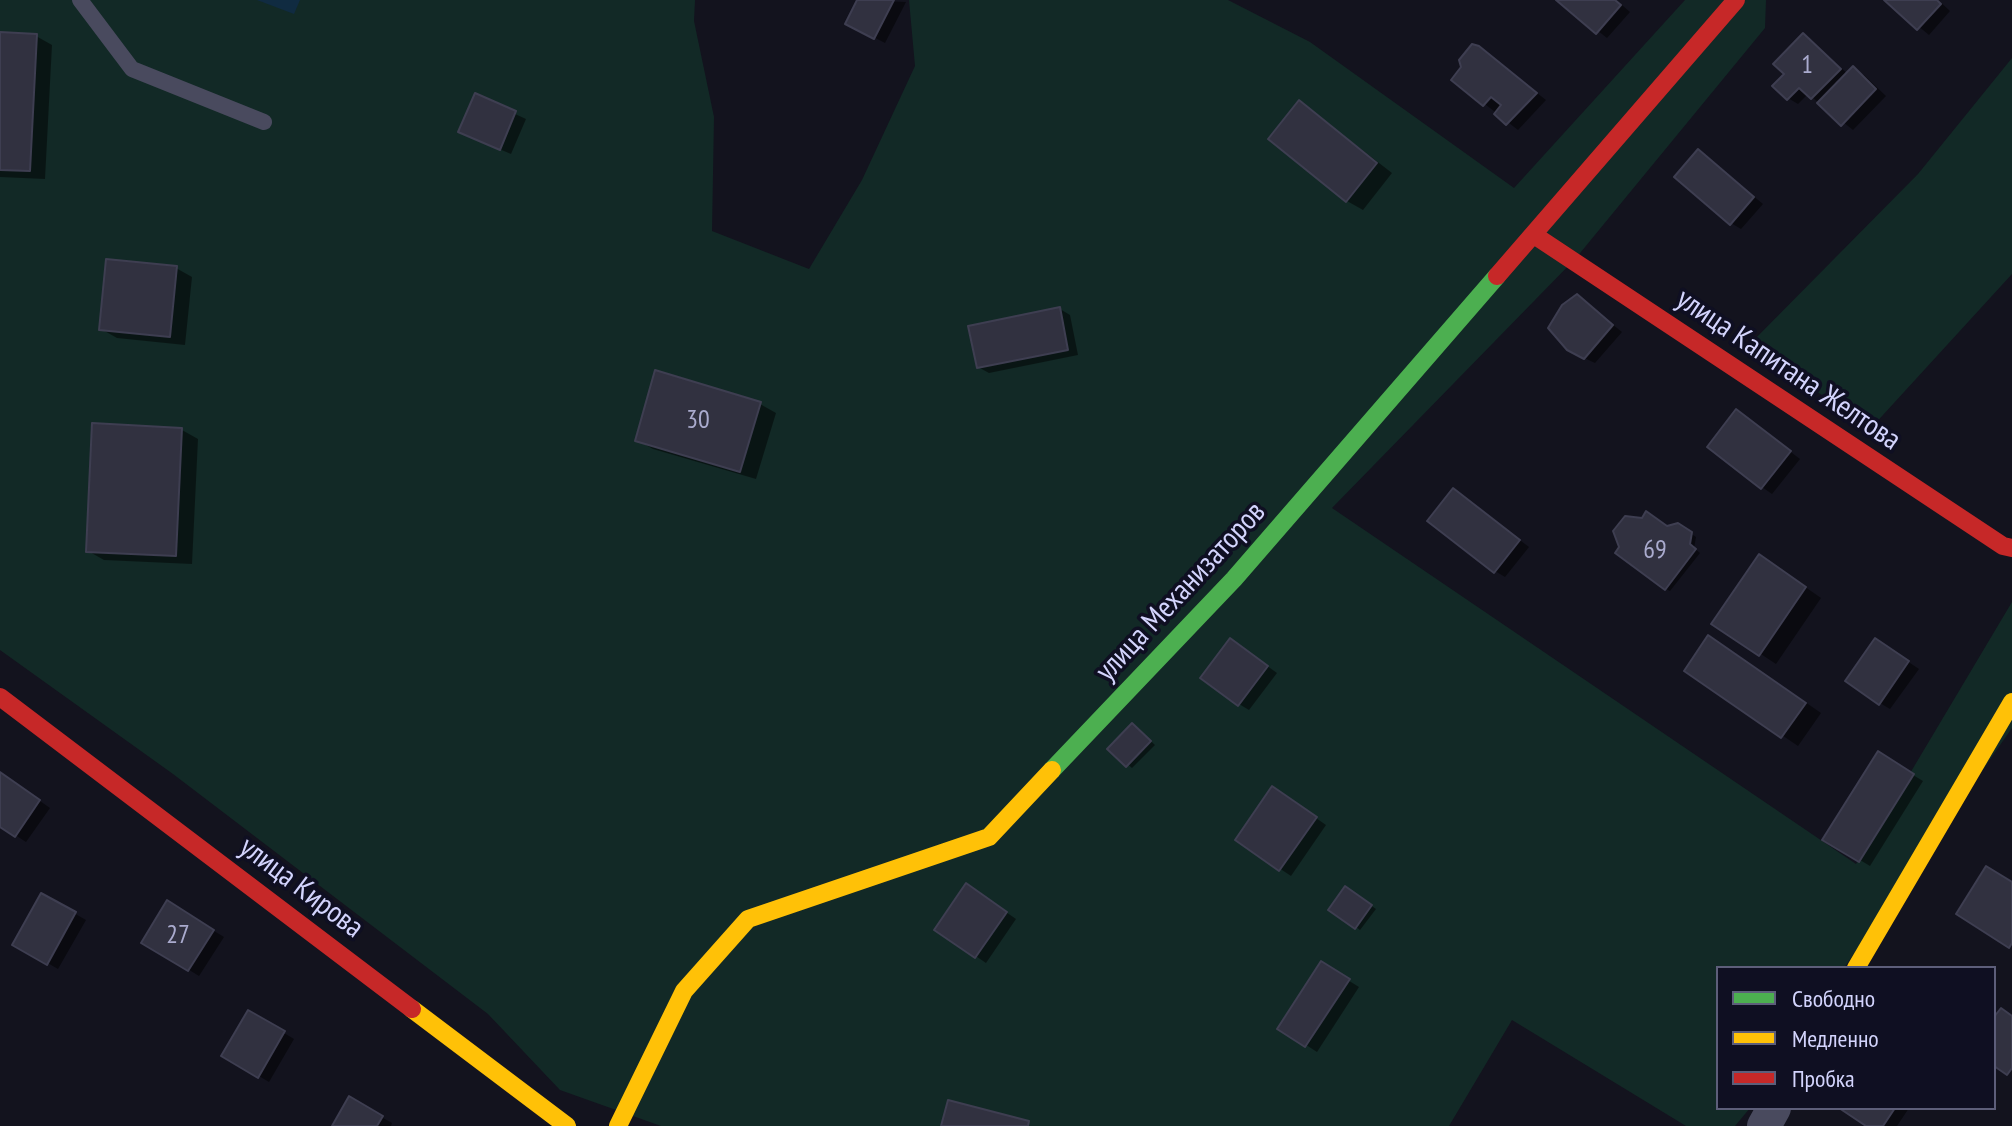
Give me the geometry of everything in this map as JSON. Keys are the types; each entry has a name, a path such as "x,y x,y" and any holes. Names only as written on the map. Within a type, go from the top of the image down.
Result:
{"street":[{"name":"улица Механизаторов","path":"618,1126 684,991 748,919 989,837 1234,579 1736,0"},
{"name":"улица Капитана Желтова","path":"1534,235 2003,546 2012,548"},
{"name":"улица Кирова","path":"0,697 567,1126"},
{"path":"1857,966 2012,702"}],"lane":[{"path":"80,0 132,69 264,122"}],"green space":[{"path":"0,0 695,0 694,21 714,117 712,231 809,269 862,180 915,66 909,0 1228,0 1310,42 1514,188 1685,0 1766,0 1765,28 1576,258 1332,508 1856,864 2012,602 2012,728 1845,966 1716,966 1716,1110 1748,1110 1735,1126 1686,1126 1512,1020 1449,1126 661,1126 560,1090 488,1014 173,774 0,650"},
{"path":"2012,58 2012,274 1872,427 1747,347 1918,174"}],"water":[{"path":"257,0 300,0 294,14"}],"building":[{"path":"857,0 894,0 874,39 845,24"},
{"path":"1556,0 1615,0 1621,5 1596,34"},
{"path":"1884,0 1937,0 1941,4 1917,30"},
{"path":"0,32 37,34 30,171 0,170"},
{"path":"1803,33 1841,69 1811,99 1799,88 1787,100 1772,86 1784,74 1773,64"},
{"path":"1472,44 1479,46 1537,93 1506,125 1494,114 1501,105 1491,97 1483,106 1451,80 1461,67 1459,60"},
{"path":"1853,66 1876,89 1841,126 1817,103"},
{"path":"475,93 516,111 500,150 458,132"},
{"path":"1299,100 1377,163 1346,202 1268,139"},
{"path":"1698,149 1754,197 1730,225 1674,177"},
{"path":"106,259 177,266 170,337 99,330"},
{"path":"1577,294 1613,325 1584,359 1567,350 1548,328 1562,305"},
{"path":"1060,307 1068,350 977,368 968,326"},
{"path":"655,370 761,402 740,472 635,441"},
{"path":"1736,409 1791,451 1761,489 1707,447"},
{"path":"92,423 182,428 176,556 86,552"},
{"path":"1453,488 1520,540 1494,573 1427,521"},
{"path":"1646,511 1667,526 1678,523 1692,532 1690,544 1696,549 1665,590 1615,553 1619,547 1613,531 1625,516 1642,518"},
{"path":"1759,554 1806,587 1759,656 1711,624"},
{"path":"1708,635 1806,703 1781,738 1684,671"},
{"path":"1230,638 1268,666 1238,706 1200,678"},
{"path":"1875,638 1909,661 1879,705 1845,681"},
{"path":"1132,723 1151,741 1126,767 1107,749"},
{"path":"1878,751 1914,774 1859,862 1822,840"},
{"path":"0,772 40,800 15,837 0,827"},
{"path":"1272,786 1317,817 1279,871 1235,840"},
{"path":"1986,866 2012,882 2012,943 2009,948 1956,914"},
{"path":"966,883 1007,912 975,958 934,930"},
{"path":"1345,886 1372,905 1355,929 1328,910"},
{"path":"41,893 76,912 47,965 12,945"},
{"path":"167,900 214,930 188,971 141,943"},
{"path":"1321,961 1350,979 1305,1047 1277,1029"},
{"path":"2001,1008 2012,1016 2012,1068 2007,1075 1996,1067 1996,1014"},
{"path":"248,1010 285,1031 258,1078 221,1056"},
{"path":"349,1096 383,1116 377,1126 332,1126"},
{"path":"948,1100 1029,1121 1028,1126 941,1126"},
{"path":"1842,1110 1894,1110 1883,1126 1866,1126"}],"traffic: fast":[{"path":"1052,770 1234,579 1497,276"}],"traffic: slow":[{"path":"1857,966 2012,702"},
{"path":"618,1126 684,991 748,919 989,837 1052,770"},
{"path":"412,1009 567,1126"}],"traffic: jam":[{"path":"1497,276 1736,0"},
{"path":"1534,235 2003,546 2012,548"},
{"path":"0,697 412,1009"}]}
